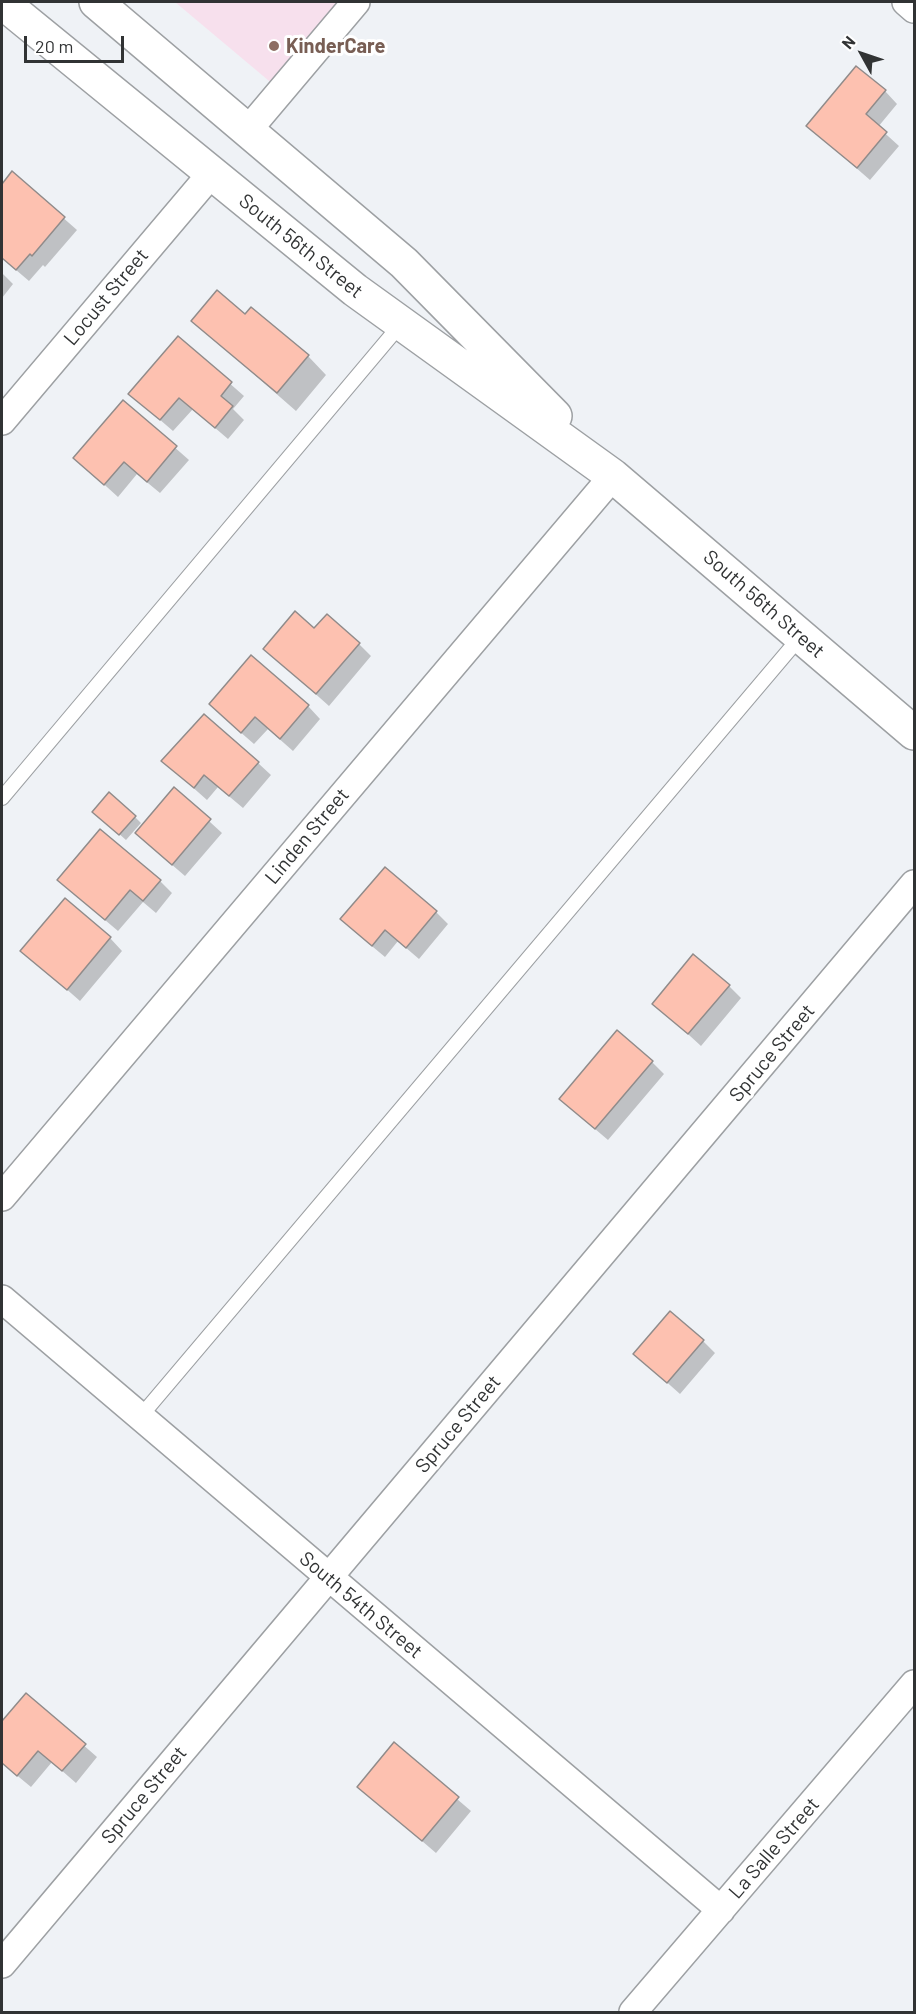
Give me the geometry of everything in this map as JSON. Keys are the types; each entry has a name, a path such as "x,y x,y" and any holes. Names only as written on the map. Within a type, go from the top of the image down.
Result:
{"main road":[{"name":"South 56th Street","path":"96,2 404,263 613,476"},
{"name":"South 56th Street","path":"8,11 401,324 613,476 915,733"}],"street":[{"path":"248,130 356,2"},
{"path":"906,2 915,9"},
{"name":"Locust Street","path":"2,421 211,174"},
{"name":"Linden Street","path":"2,1197 613,476"},
{"name":"Spruce Street","path":"2,1964 915,884"},
{"name":"South 54th Street","path":"2,1299 721,1910"},
{"name":"La Salle Street","path":"647,2008 721,1910 915,1684"}],"lane":[{"path":"2,798 401,324"},
{"path":"140,1417 801,636"}],"shaded area":[{"name":"KinderCare","path":"175,2 356,2 281,91"}],"building":[{"path":"856,66 886,90 866,114 887,132 857,168 806,126"},
{"path":"12,171 65,217 32,256 30,254 16,270 2,258 2,184"},
{"path":"217,290 245,314 251,307 309,355 277,393 191,321"},
{"path":"178,336 232,382 221,396 233,406 215,428 179,398 160,420 128,394"},
{"path":"123,400 177,446 147,482 124,462 104,485 73,458"},
{"path":"295,611 314,628 327,614 360,643 316,694 263,649"},
{"path":"251,655 309,705 280,739 255,717 241,733 209,704"},
{"path":"204,714 259,762 229,796 204,775 194,788 161,761"},
{"path":"174,787 211,819 172,865 135,833"},
{"path":"109,792 136,816 119,835 92,812"},
{"path":"100,829 161,880 143,901 130,890 105,920 57,880"},
{"path":"385,867 437,911 406,948 385,930 372,946 340,919"},
{"path":"65,898 111,937 67,990 20,951"},
{"path":"693,954 730,985 688,1034 652,1004"},
{"path":"617,1030 653,1061 595,1129 559,1099"},
{"path":"670,1311 704,1340 667,1383 633,1354"},
{"path":"26,1693 86,1744 62,1771 38,1751 17,1776 2,1763 2,1721"},
{"path":"394,1742 459,1797 422,1841 357,1787"}],"place":[{"name":"KinderCare","path":"274,46"}]}
